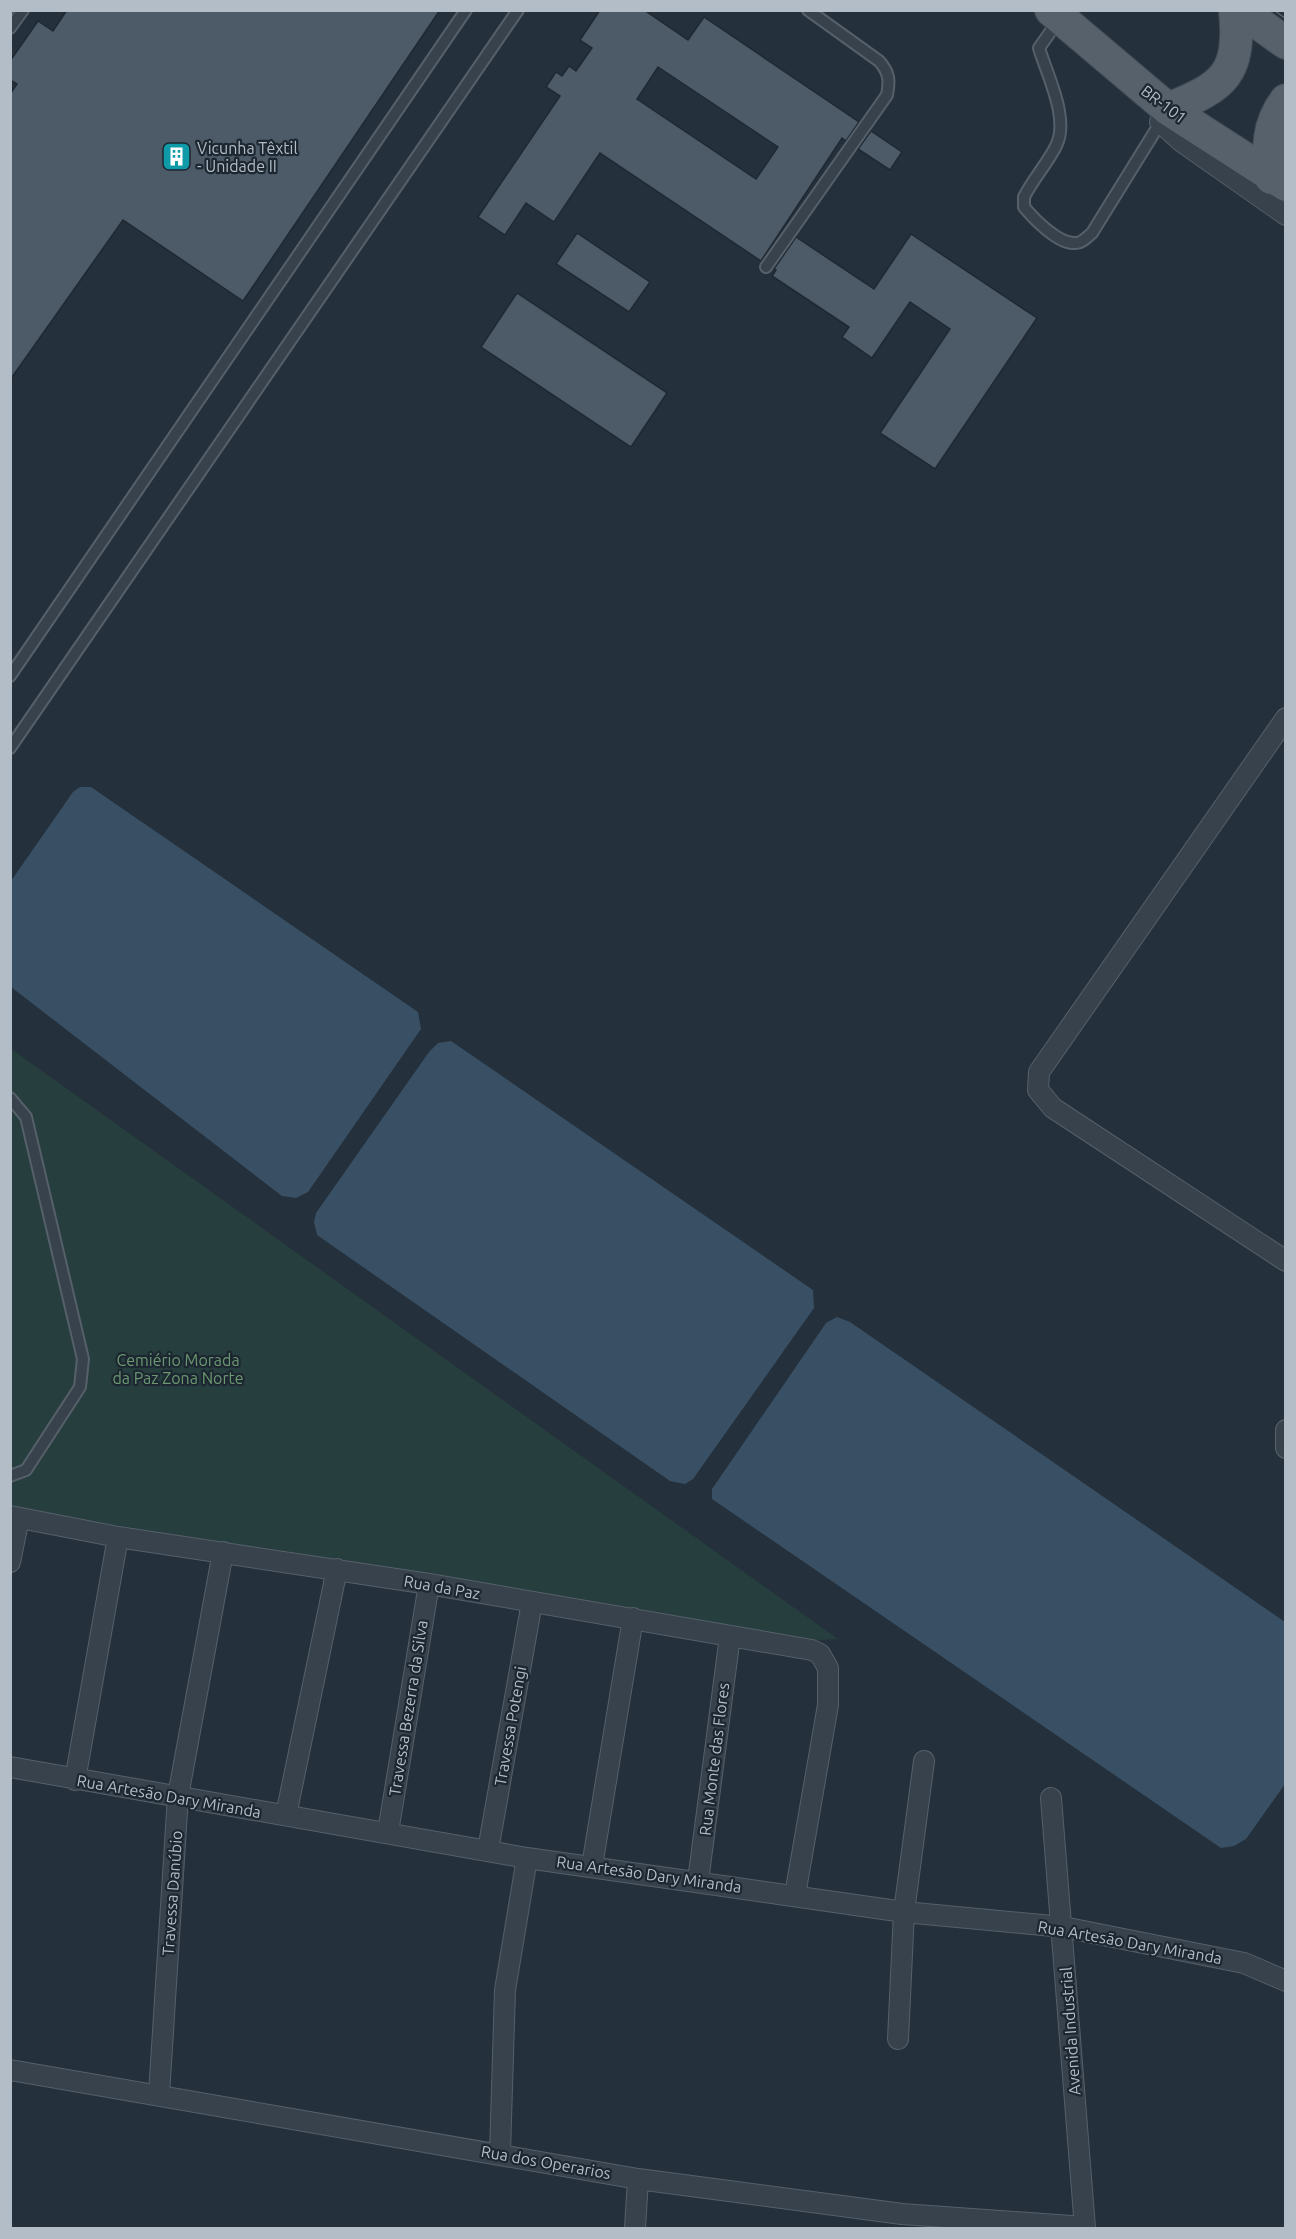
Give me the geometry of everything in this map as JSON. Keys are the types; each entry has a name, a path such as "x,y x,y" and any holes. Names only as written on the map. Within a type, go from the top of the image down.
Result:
{"main road":[{"path":"1164,116 1221,83 1232,65 1238,37 1235,10"},
{"path":"1240,10 1286,43"},
{"name":"BR-101","path":"1055,14 1164,116 1278,182"},
{"path":"1278,182 1267,144 1273,118 1286,100"}],"street":[{"path":"1164,116 1182,142 1286,215"},
{"path":"1286,718 1039,1072 1038,1090 1053,1108 1286,1261"},
{"path":"1286,1430 1286,1448"},
{"path":"10,1562 15,1517"},
{"name":"Rua da Paz","path":"15,1517 118,1537 337,1569 812,1650 820,1654 828,1668 828,1705 795,1895"},
{"path":"75,1780 118,1537"},
{"name":"Travessa Danúbio","path":"159,2094 178,1796 223,1552"},
{"path":"286,1815 337,1569"},
{"name":"Travessa Bezerra da Silva","path":"388,1832 429,1584"},
{"name":"Travessa Potengi","path":"488,1850 532,1602"},
{"path":"592,1866 633,1618"},
{"name":"Rua Monte das Flores","path":"698,1881 730,1636"},
{"path":"898,2039 904,1912 924,1761"},
{"name":"Rua Artesão Dary Miranda","path":"10,1767 527,1858 904,1912 1063,1927 1244,1963 1286,1981"},
{"name":"Avenida Industrial","path":"1051,1798 1085,2228"},
{"path":"500,2153 505,1990 527,1858"},
{"name":"Rua dos Operarios","path":"10,2070 500,2153 638,2179 901,2221 1085,2228"},
{"path":"635,2229 638,2179"}],"lane":[{"path":"10,28 23,10"},
{"path":"10,676 466,10"},
{"path":"10,748 518,10"},
{"path":"766,267 887,95 890,81 887,69 879,61 808,10"},
{"path":"1055,14 1039,48 1060,123 1057,144 1024,197 1024,207 1031,215 1066,242 1076,243 1085,240 1092,233 1164,116"},
{"path":"10,1098 26,1117 83,1359 80,1387 26,1470 10,1476"}],"green space":[{"name":"Cemiério Morada da Paz Zona Norte","path":"10,1048 838,1639 817,1640 11,1508"}],"water":[{"path":"80,787 91,787 418,1012 421,1029 308,1192 296,1198 282,1196 11,987 11,881 73,792"},
{"path":"451,1041 813,1290 814,1308 693,1479 685,1484 670,1481 317,1235 314,1222 316,1213 429,1052 438,1043"},
{"path":"837,1317 850,1322 1285,1622 1285,1784 1246,1839 1234,1846 1221,1848 712,1499 712,1489 826,1323"}],"building":[{"name":"Vicunha Têxtil - Unidade II","path":"67,10 440,10 243,301 123,220 10,380 10,94 17,84 10,80 10,61 38,21 53,31"},
{"path":"600,10 644,10 688,40 704,17 859,122 846,141 842,138 761,261 600,153 554,222 526,203 505,235 478,217 560,96 546,87 556,72 562,76 569,66 576,71 592,48 580,40","holes":["658,67 778,147 756,179 637,99"]},
{"path":"871,131 902,152 890,170 858,149"},
{"path":"577,233 650,282 629,312 556,264"},
{"path":"911,234 1037,318 935,469 880,433 950,329 910,302 872,358 842,337 849,327 772,276 776,270 774,269 796,237 874,289"},
{"path":"517,293 667,393 631,447 481,347"}],"tram line":[{"path":"1274,10 1286,19"}],"place":[{"name":"Vicunha Têxtil - Unidade II","path":"176,157"}]}
